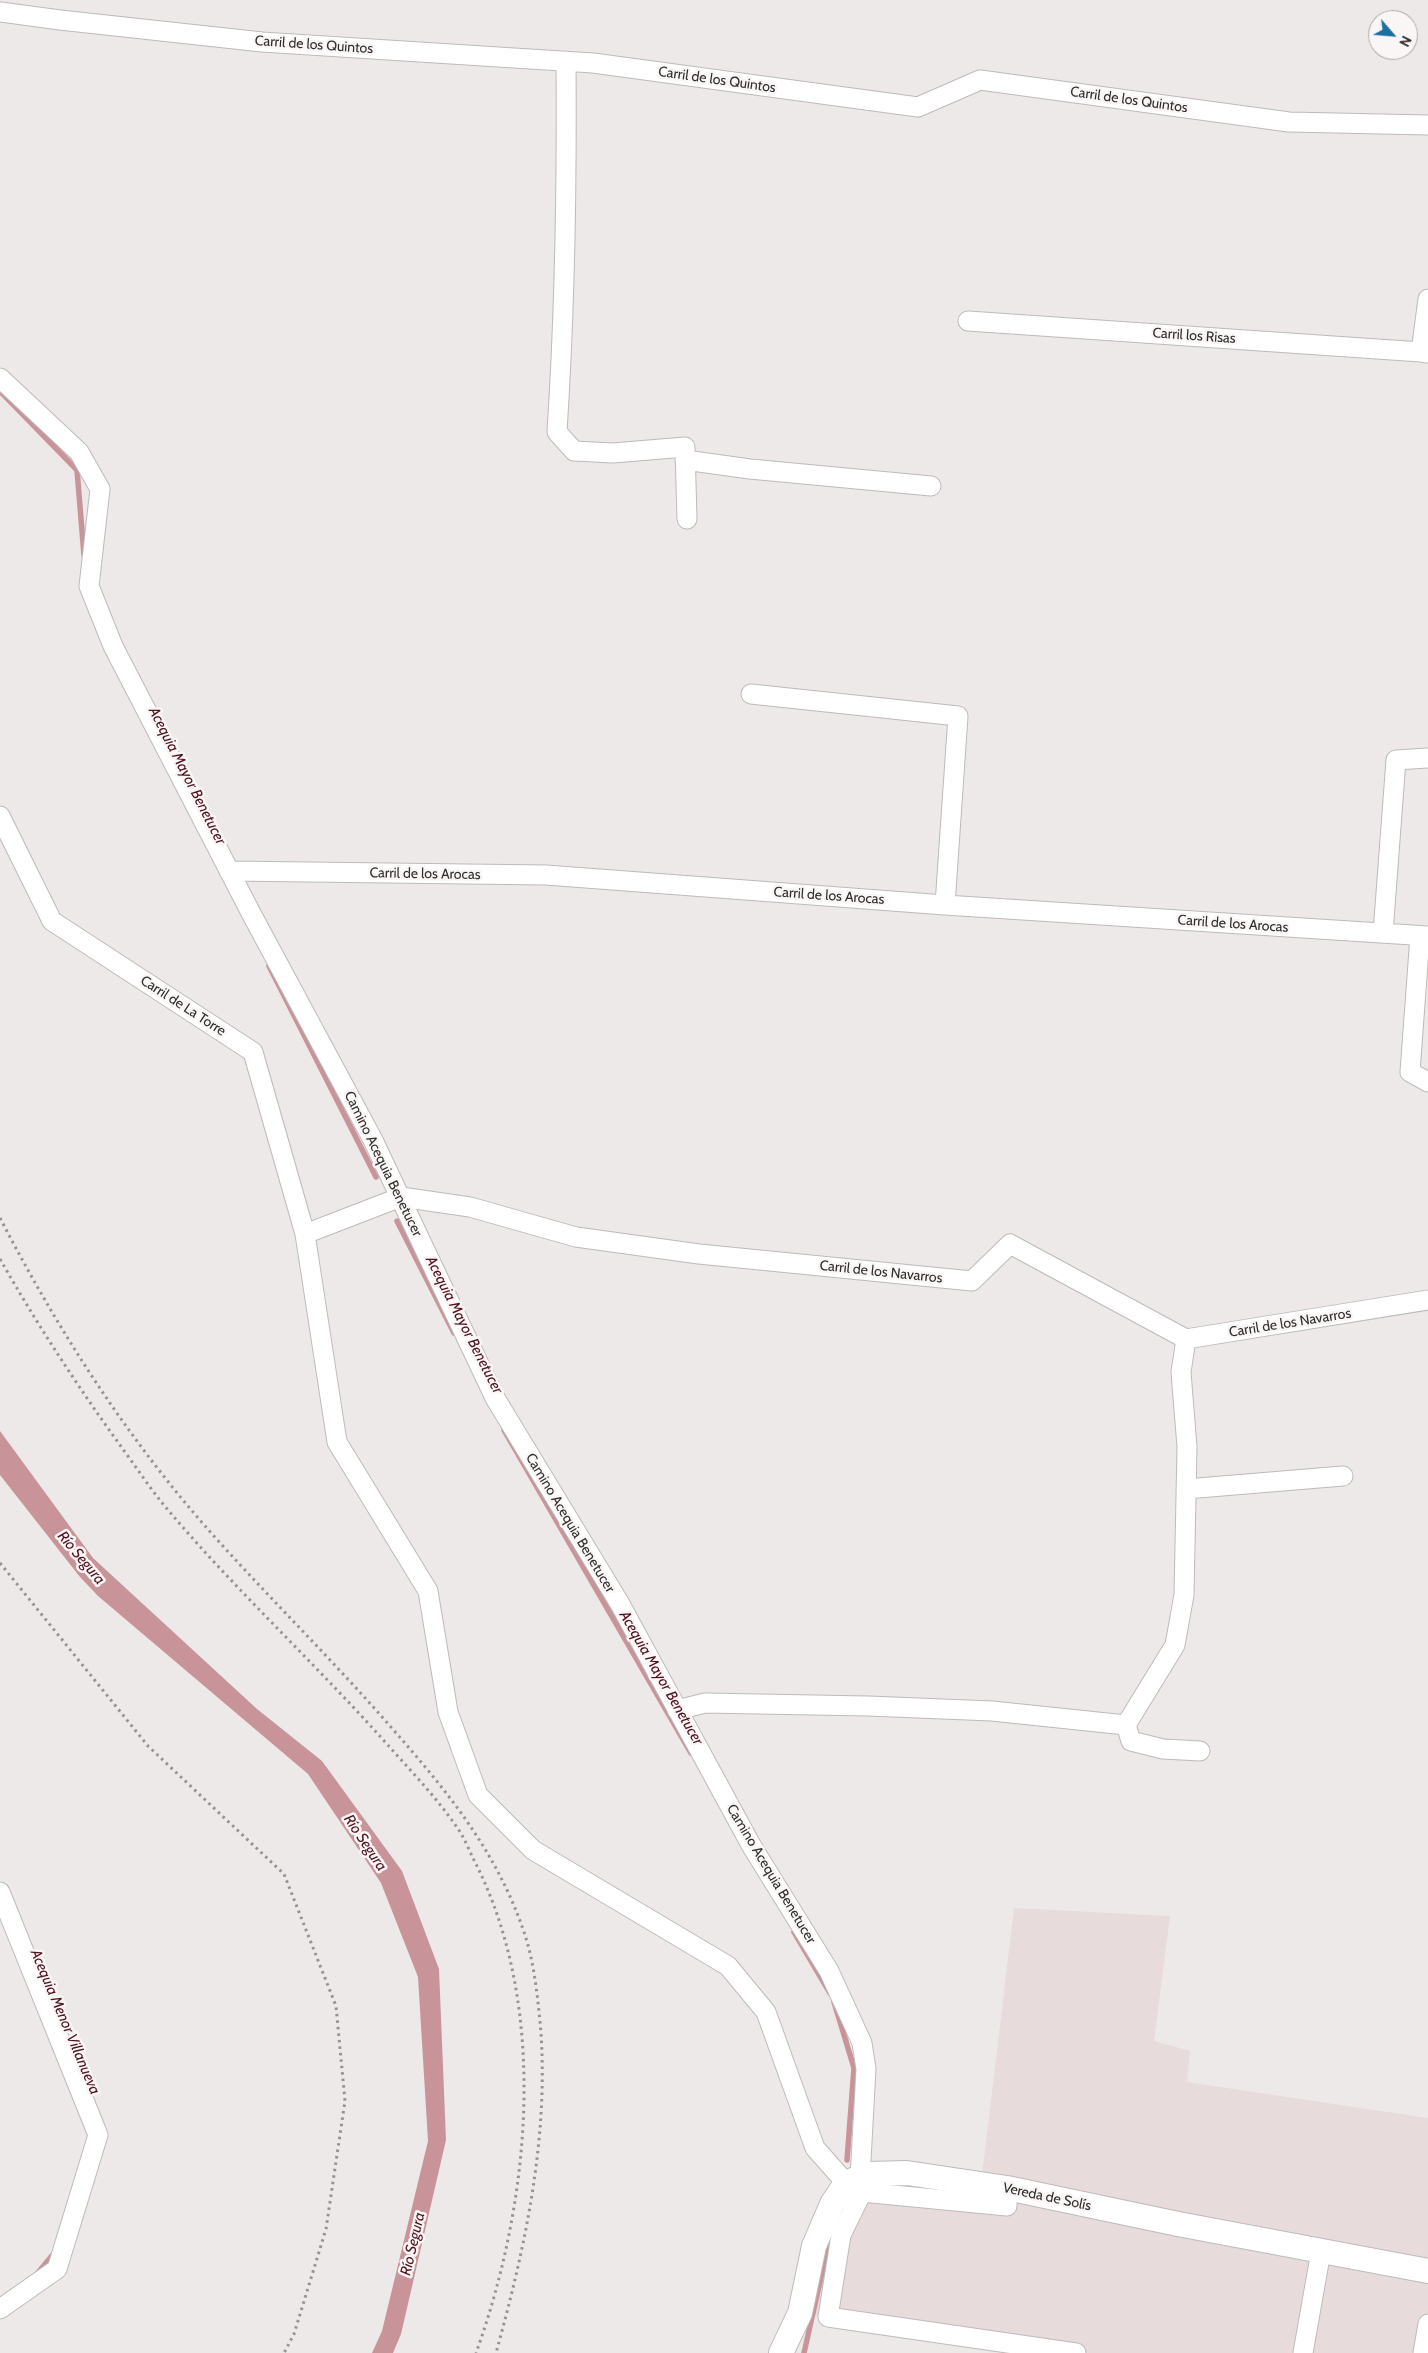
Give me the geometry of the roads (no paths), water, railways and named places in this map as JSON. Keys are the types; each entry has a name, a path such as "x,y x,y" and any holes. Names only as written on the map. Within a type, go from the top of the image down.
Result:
{"street":[{"name":"Carril de los Quintos","path":"0,12 262,42 566,61 918,106 980,80 1289,122 1428,125"},
{"path":"566,61 567,199 563,338 557,432 574,451 613,453 684,447 686,519"},
{"path":"1424,352 1428,299"},
{"name":"Carril los Risas","path":"968,321 1424,352"},
{"name":"Camino Acequia Benetucer","path":"0,378 79,452 100,489 89,586 113,646 229,871 373,1140 495,1398 620,1604 751,1845 829,1971 862,2043 866,2069 853,2180"},
{"path":"685,460 931,486"},
{"path":"751,694 958,716 945,905"},
{"path":"1383,933 1396,760 1428,758"},
{"name":"Carril de La Torre","path":"0,816 52,921 253,1052 304,1234 337,1442 428,1591 448,1712 478,1794 533,1850 728,1966 766,2012 815,2148 853,2180"},
{"name":"Carril de los Arocas","path":"229,871 546,876 945,905 1424,936"},
{"path":"1424,936 1410,1072 1428,1082"},
{"name":"Carril de los Navarros","path":"304,1234 401,1197 470,1207 576,1237 700,1254 972,1281 1010,1244 1186,1339 1428,1300"},
{"path":"1186,1339 1181,1372 1187,1447 1184,1595 1175,1645 1126,1724 1131,1741 1163,1749 1200,1751"},
{"path":"1186,1489 1344,1476"},
{"path":"677,1710 704,1703 868,1706 992,1711 1126,1724"},
{"path":"0,1892 4,1913 98,2135 57,2269 0,2309"},
{"name":"Vereda de Solís","path":"853,2180 868,2174 907,2173 1007,2188 1178,2224 1428,2271"},
{"path":"781,2353 800,2313 814,2246 832,2204 853,2180"},
{"path":"1007,2188 1007,2206 862,2192 841,2234 828,2317 1076,2353"},
{"path":"1303,2353 1321,2251"},
{"path":"1423,2353 1428,2324"}],"water":[{"name":"Río Segura","path":"0,1431 93,1558 257,1709 322,1761 402,1871 439,1969 446,2140 401,2334 393,2353 372,2353 382,2331 428,2141 418,1977 381,1883 308,1774 98,1596 80,1577 0,1475"}],"waterway":[{"name":"Acequia Mayor Benetucer","path":"0,391 77,470 84,555"},
{"name":"Acequia Mayor Benetucer","path":"269,966 376,1177"},
{"name":"Acequia Mayor Benetucer","path":"397,1221 454,1333"},
{"name":"Acequia Mayor Benetucer","path":"504,1430 691,1753"},
{"name":"Acequia Mayor Benetucer","path":"794,1932 830,1993"},
{"name":"Acequia Mayor Benetucer","path":"834,2002 854,2068 847,2160"},
{"name":"Acequia Mayor Benetucer","path":"804,2353 830,2237"},
{"name":"Acequia Menor Villanueva","path":"37,2274 55,2252"}]}
